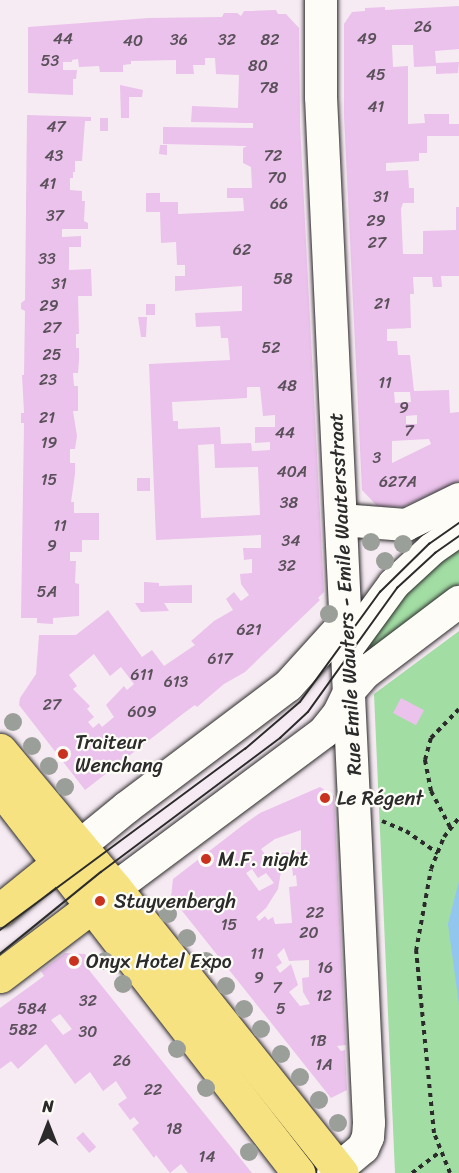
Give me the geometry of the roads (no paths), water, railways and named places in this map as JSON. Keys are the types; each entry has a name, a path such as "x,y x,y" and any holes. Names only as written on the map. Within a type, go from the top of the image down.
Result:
{"main road":[{"path":"0,750 69,854 103,898 299,1173"},
{"path":"0,788 69,854"},
{"path":"0,910 69,854"},
{"path":"0,976 103,898"},
{"path":"103,898 338,1171"}],"street":[{"name":"Rue Emile Wauters - Emile Wautersstraat","path":"321,0 320,84 369,1131 363,1148 338,1171"},
{"path":"341,520 406,525 459,499"},
{"path":"69,854 288,686 347,635 394,584 432,549 459,530"},
{"path":"103,898 324,732 338,715 350,690 365,673 459,602"}],"water":[{"path":"459,881 459,1005 448,924"}],"tram line":[{"path":"0,930 245,749 300,702 380,592 429,544 459,523"},
{"path":"0,954 101,872 280,738 308,712 397,588 435,553 459,536"}],"place":[{"name":"Traiteur Wenchang","path":"63,754"},
{"name":"Le Régent","path":"325,798"},
{"name":"M.F. night","path":"206,859"},
{"name":"Stuyvenbergh","path":"100,901"},
{"name":"Onyx Hotel Expo","path":"74,961"}]}
